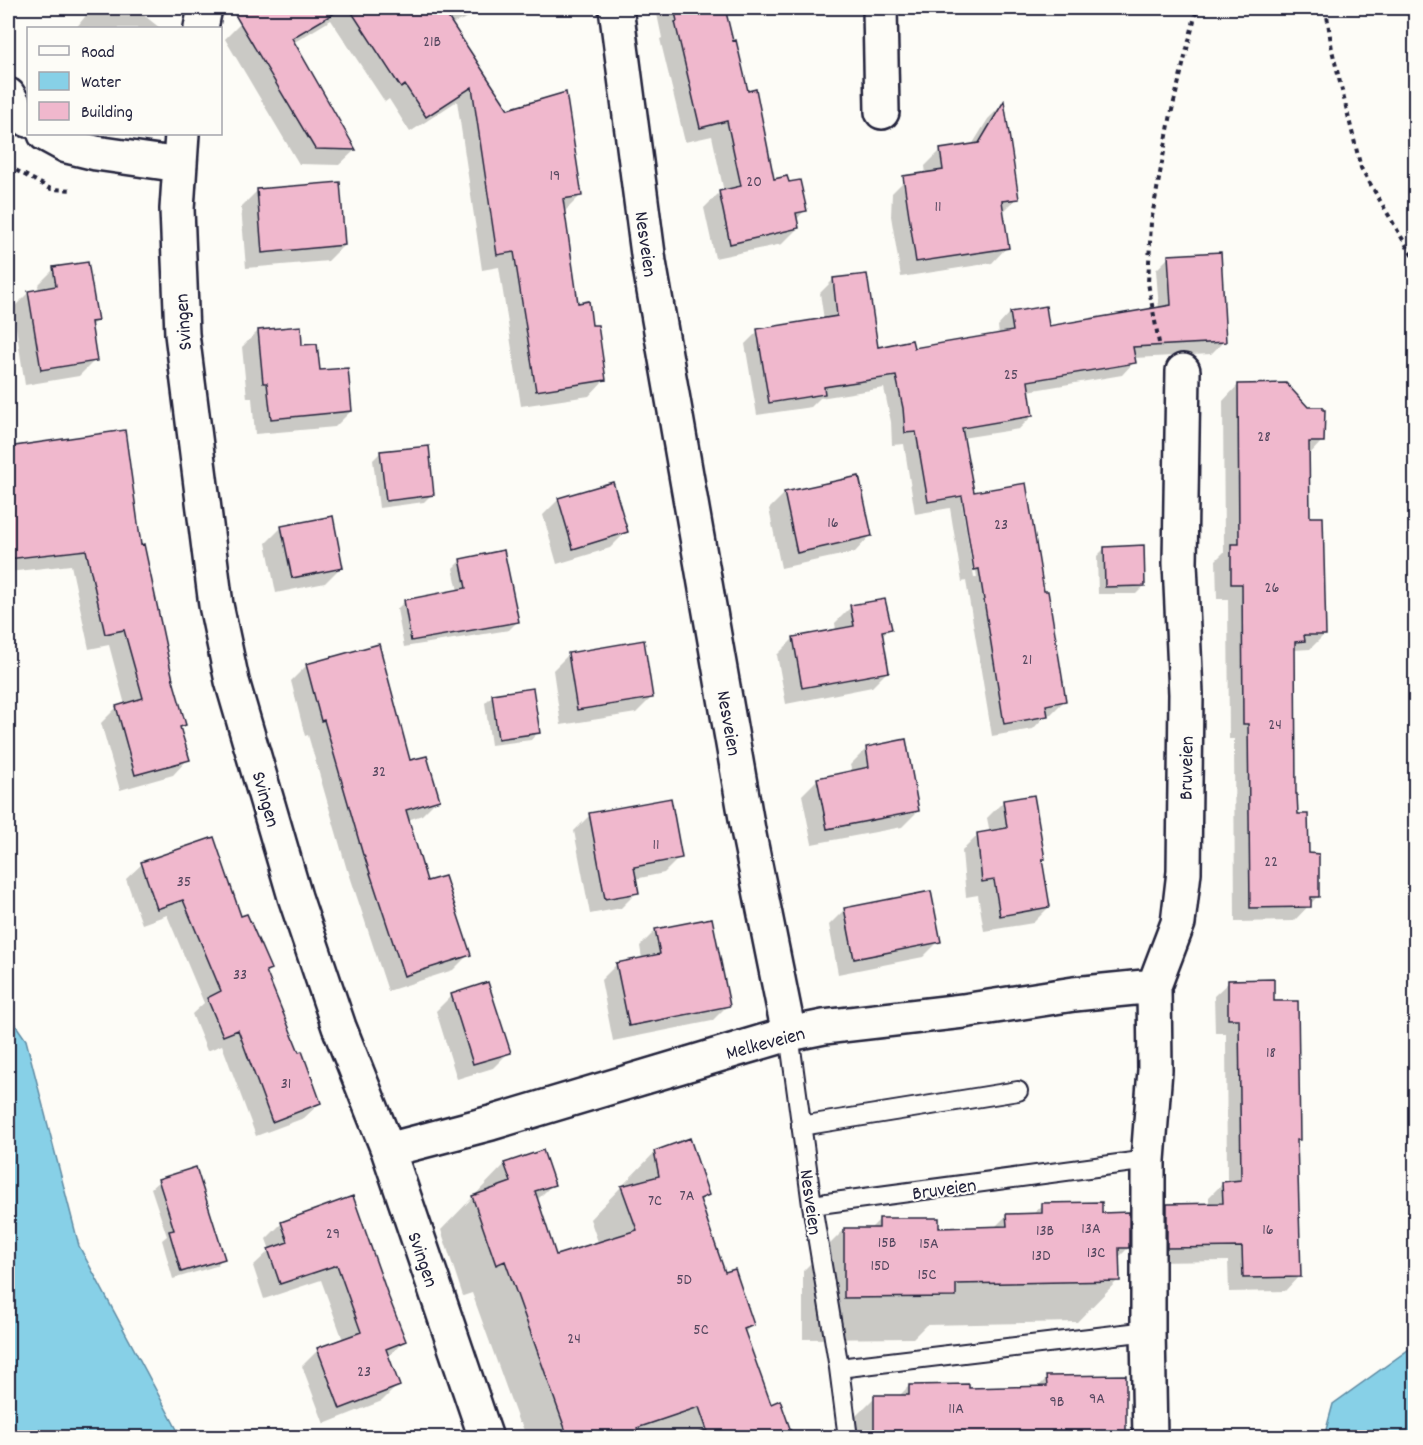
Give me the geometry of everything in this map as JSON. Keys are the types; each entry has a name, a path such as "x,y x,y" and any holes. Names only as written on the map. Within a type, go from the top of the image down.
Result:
{"street":[{"path":"201,27 205,8"},
{"name":"Nesveien","path":"616,8 649,262 748,830 789,1034"},
{"path":"880,8 882,112"},
{"path":"8,95 19,112 27,119"},
{"path":"47,135 68,146 96,153 181,149"},
{"name":"Svingen","path":"181,149 177,209 182,334 216,605 232,681 299,908 339,1027 388,1150 486,1437"},
{"name":"Bruveien","path":"1150,1437 1148,1160 1155,1070 1154,986 1178,922 1184,872 1186,694 1180,563 1183,371"},
{"name":"Melkeveien","path":"388,1150 491,1124 789,1034 824,1027 963,1011 1074,994 1154,986"}],"lane":[{"name":"Nesveien","path":"789,1034 812,1206 848,1437"},
{"path":"801,1126 1018,1091"},
{"name":"Bruveien","path":"812,1206 1148,1160"},
{"path":"838,1368 1148,1331"}],"path":[{"path":"1183,371 1159,343 1148,284 1151,222 1171,114 1197,8"},
{"path":"1326,8 1332,50 1361,168 1416,262"}],"water":[{"path":"8,1014 26,1040 79,1246 181,1437 8,1437"},
{"path":"1415,1345 1415,1437 1324,1437 1333,1404"}],"building":[{"path":"231,8 343,8 292,38 356,150 315,149"},
{"path":"349,8 442,8 508,109 566,92 582,196 563,199 578,303 589,301 592,325 598,325 606,380 536,391 514,252 497,255 472,87 426,117 405,85 401,88"},
{"path":"674,8 725,8 733,41 736,40 748,91 756,89 774,179 787,176 789,182 800,180 807,211 796,213 799,228 730,244 719,191 741,186 727,121 700,128 675,22 677,21"},
{"path":"1004,101 1019,199 1002,201 1009,248 916,262 903,176 943,170 940,149 979,143"},
{"path":"340,182 345,245 262,253 257,189"},
{"path":"1221,252 1226,342 1133,347 1136,363 1028,381 1033,416 962,428 974,492 1026,483 1044,591 1048,591 1066,701 1046,705 1048,716 1004,724 979,569 974,570 962,496 928,502 916,432 905,433 903,408 896,376 824,387 825,394 769,403 757,329 837,316 833,278 867,274 878,347 912,340 914,348 1013,331 1010,312 1046,306 1049,326 1171,305 1168,255"},
{"path":"88,262 98,321 91,322 97,361 41,370 28,291 56,286 53,267"},
{"path":"301,326 302,345 317,344 320,370 348,368 352,411 271,419 267,383 263,383 258,330"},
{"path":"1286,383 1308,407 1323,407 1325,410 1324,442 1309,442 1310,517 1323,517 1326,635 1304,635 1305,641 1295,642 1296,794 1298,814 1308,814 1309,853 1319,854 1319,897 1311,897 1311,907 1250,908 1248,724 1243,724 1242,584 1231,584 1231,544 1239,544 1238,384"},
{"path":"125,430 141,545 144,544 173,680 186,725 180,727 190,760 135,775 116,706 143,698 124,630 105,634 86,550 8,559 8,447"},
{"path":"429,446 434,495 386,501 380,451"},
{"path":"859,476 872,536 797,553 784,492"},
{"path":"613,482 628,532 573,549 558,498"},
{"path":"333,516 343,568 292,578 281,526"},
{"path":"1144,545 1145,586 1105,587 1104,547"},
{"path":"504,550 519,622 411,641 404,600 466,588 460,559"},
{"path":"885,599 892,629 882,631 889,672 802,688 793,637 854,626 850,605"},
{"path":"644,640 653,698 577,710 568,653"},
{"path":"379,644 410,760 427,756 440,800 406,810 427,881 445,876 471,955 404,976 363,855 324,720 321,721 306,664"},
{"path":"533,688 540,733 498,739 492,694"},
{"path":"906,739 919,811 827,829 817,778 869,767 866,747"},
{"path":"1034,795 1045,859 1042,859 1050,907 1000,916 994,880 982,882 977,833 1007,828 1003,800"},
{"path":"671,798 682,858 634,867 639,893 605,899 589,813"},
{"path":"214,837 241,916 247,914 271,969 266,971 299,1052 302,1051 321,1103 272,1122 238,1030 223,1036 207,998 221,991 183,900 157,909 141,862"},
{"path":"931,891 941,942 854,959 844,908"},
{"path":"712,918 730,1006 629,1026 616,963 660,954 655,929"},
{"path":"1274,979 1274,1001 1298,1001 1300,1140 1297,1140 1301,1277 1243,1278 1242,1247 1167,1248 1167,1204 1223,1203 1222,1182 1241,1180 1239,1019 1228,1019 1228,980"},
{"path":"488,982 511,1053 473,1064 451,994"},
{"path":"690,1138 709,1195 700,1199 711,1232 725,1272 735,1269 754,1325 744,1329 771,1404 780,1400 793,1437 692,1437 707,1430 699,1407 637,1428 640,1437 568,1437 505,1261 496,1265 472,1196 511,1182 504,1163 543,1150 555,1185 535,1191 556,1255 637,1230 621,1186 659,1176 654,1151"},
{"path":"196,1167 225,1259 181,1272 169,1231 174,1230 158,1179"},
{"path":"353,1196 406,1341 386,1349 400,1386 340,1409 317,1348 361,1332 337,1265 280,1284 268,1249 288,1242 281,1222"},
{"path":"1102,1202 1102,1213 1129,1212 1129,1248 1119,1248 1120,1281 956,1284 956,1297 844,1298 844,1228 879,1228 879,1218 939,1218 939,1228 1007,1226 1006,1214 1042,1213 1042,1203"},
{"path":"1126,1375 1126,1437 874,1437 874,1395 909,1395 909,1385 969,1384 969,1388 1047,1386 1046,1376"}]}
